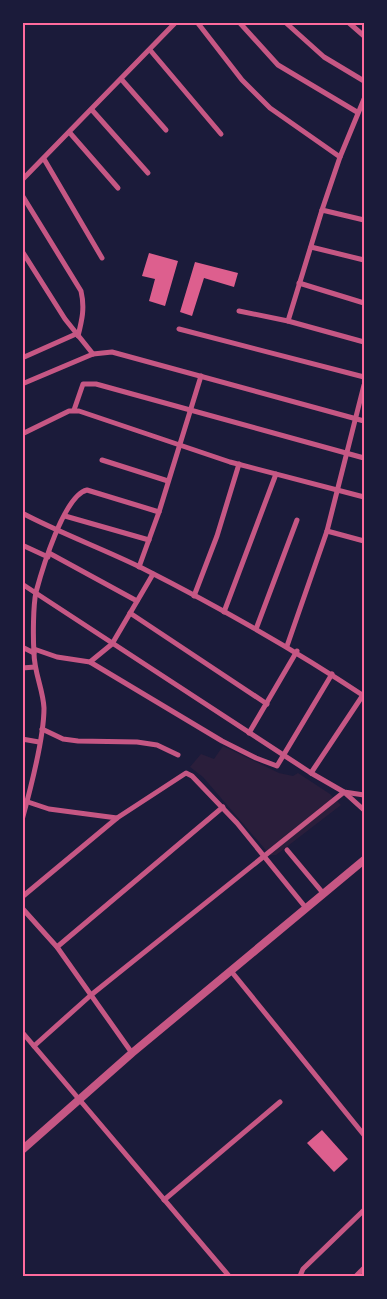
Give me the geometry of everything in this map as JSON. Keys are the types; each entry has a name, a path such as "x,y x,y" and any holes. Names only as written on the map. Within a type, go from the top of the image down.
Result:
{"street":[{"path":"22,180 122,80 176,22"},
{"path":"197,22 242,80 265,104 340,157"},
{"path":"239,22 278,65 358,112"},
{"path":"285,22 324,57 364,81"},
{"path":"348,22 364,36"},
{"path":"150,50 221,134"},
{"path":"122,80 166,130"},
{"path":"288,321 340,157 364,99"},
{"path":"92,110 148,173"},
{"path":"70,132 118,188"},
{"path":"44,159 102,258"},
{"path":"22,196 81,292 84,303 83,315 77,335"},
{"path":"322,210 364,220"},
{"path":"311,247 364,260"},
{"path":"22,251 77,335 93,354"},
{"path":"299,283 364,303"},
{"path":"239,311 288,321 364,342"},
{"path":"179,329 364,377"},
{"path":"22,358 77,335"},
{"path":"22,384 93,354 120,354 364,421"},
{"path":"139,567 159,512 201,376"},
{"path":"74,410 83,384 96,384 192,408 364,458"},
{"path":"287,646 327,531 364,385"},
{"path":"22,434 74,410 239,464 364,497"},
{"path":"102,460 168,481"},
{"path":"194,596 217,536 239,464"},
{"path":"224,612 276,474"},
{"path":"22,820 42,729 43,702 35,667 34,651 36,593 56,528 79,494 87,490 159,512"},
{"path":"22,513 153,574 297,651 364,695 311,773"},
{"path":"65,516 149,540"},
{"path":"256,629 297,520"},
{"path":"327,531 364,541"},
{"path":"22,545 48,555 137,602"},
{"path":"90,662 112,644 153,574"},
{"path":"22,584 284,756 344,792 364,810"},
{"path":"130,613 267,704"},
{"path":"22,647 57,657 90,662 256,758 277,766 332,674"},
{"path":"249,733 297,651"},
{"path":"22,668 35,667"},
{"path":"42,729 62,738 78,741 137,742 157,746 178,755"},
{"path":"22,739 39,742"},
{"path":"22,897 117,818 186,773 192,776 223,807 306,908"},
{"path":"34,1046 91,995 344,792 364,795"},
{"path":"25,801 50,809 117,818"},
{"path":"57,947 223,807"},
{"path":"287,850 323,893"},
{"path":"22,1150 132,1053 364,860"},
{"path":"22,908 57,947 132,1053"},
{"path":"231,971 364,1135"},
{"path":"22,1032 77,1100 229,1276"},
{"path":"164,1200 280,1102"},
{"path":"300,1276 303,1269 364,1210"},
{"path":"356,1276 364,1268"}],"shaded area":[{"path":"223,746 279,773 293,776 298,773 330,794 341,805 276,855 270,855 203,777 190,767 201,754 214,759"}],"building":[{"path":"149,253 178,261 165,306 149,301 155,279 142,276"},
{"path":"195,262 238,273 234,287 204,278 192,316 180,312"},
{"path":"322,1130 348,1159 334,1172 307,1143"}]}
